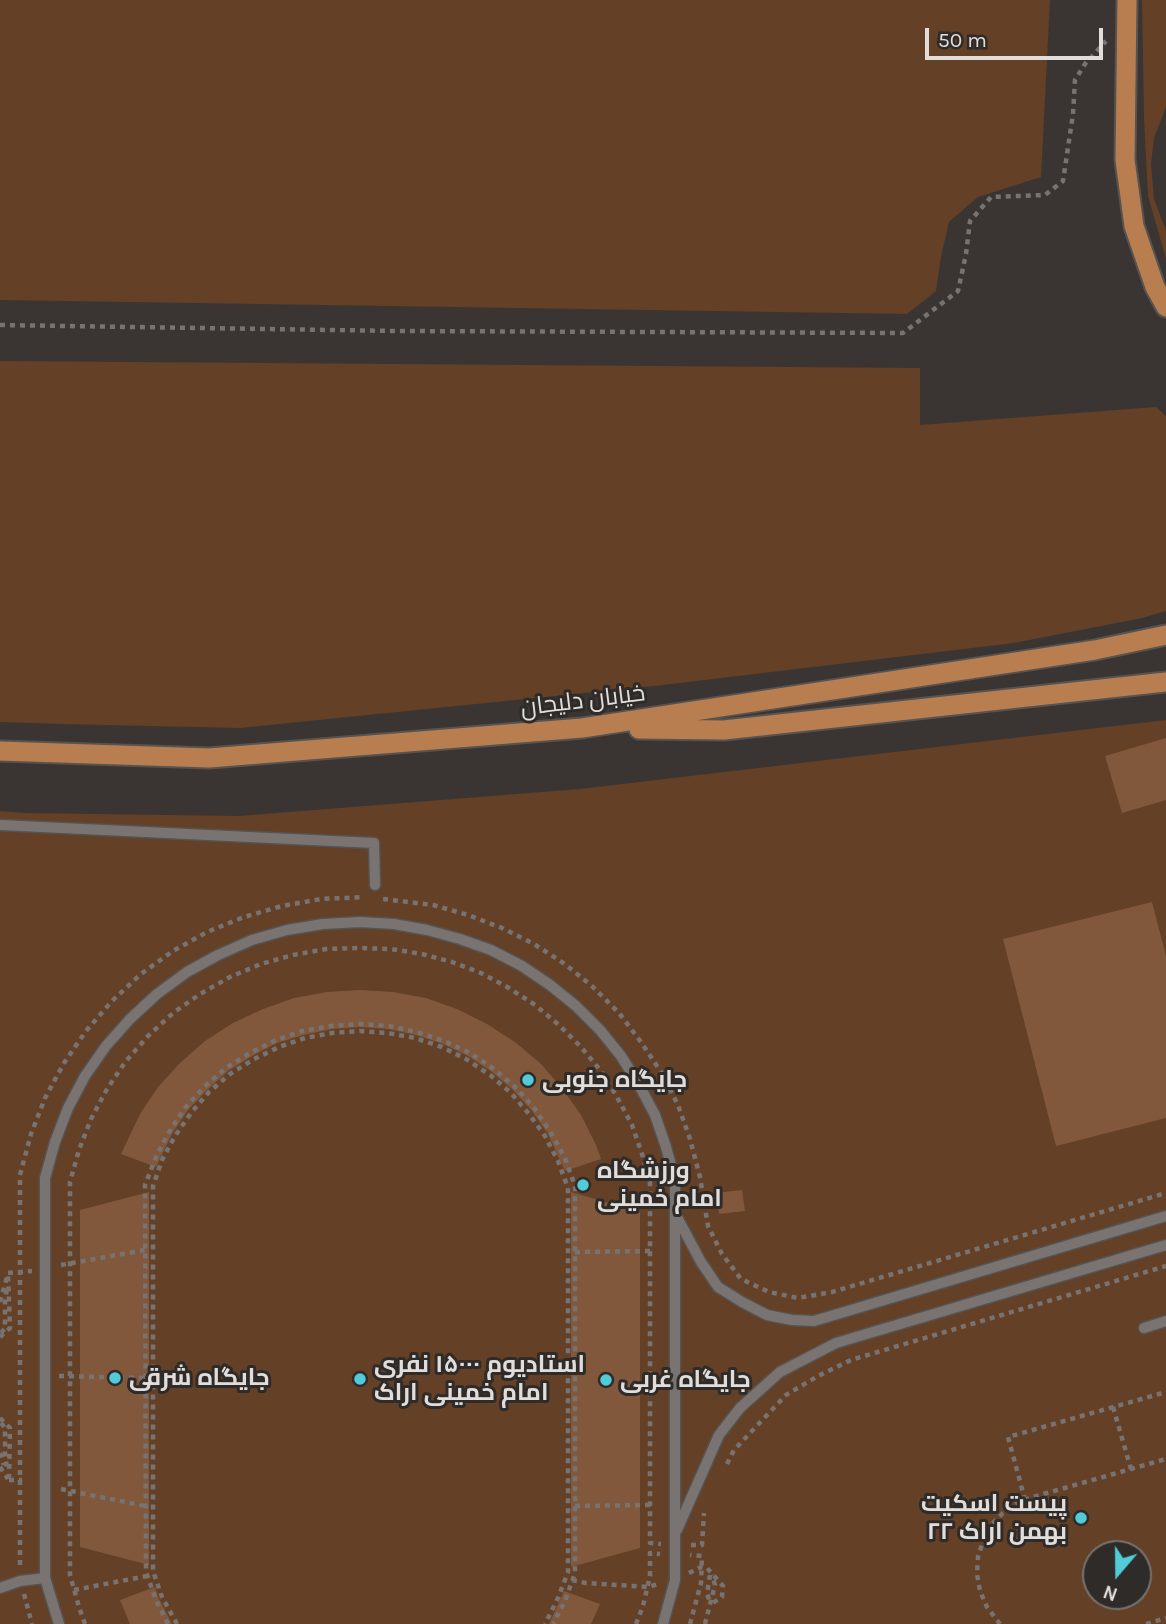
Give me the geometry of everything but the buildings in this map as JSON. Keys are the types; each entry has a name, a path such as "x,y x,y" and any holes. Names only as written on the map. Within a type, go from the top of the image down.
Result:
{"main road":[{"path":"1127,8 1125,160 1134,226 1155,287 1166,307"},
{"name":"خیابان دلیجان","path":"0,751 209,758 582,728 1095,650 1166,635"},
{"path":"582,728 724,730 1166,681"}],"lane":[{"path":"0,825 374,843 375,884"},
{"path":"59,1624 45,1578 45,1178 68,1108 85,1076 130,1018 157,994 197,967 252,940 288,930 360,922 427,930 491,950 522,966 559,992 600,1030 621,1056 655,1115 675,1180 676,1580 663,1624"},
{"path":"675,1213 701,1262 718,1287 741,1303 767,1315 814,1321 1166,1216"},
{"path":"675,1534 719,1435 740,1408 780,1371 836,1343 1166,1245"},
{"path":"1144,1328 1166,1321"},
{"path":"0,1588 20,1581 45,1578"}],"path":[{"path":"0,325 412,331 903,333 958,290 970,221 991,197 1045,195 1063,181 1075,80 1127,8"},
{"path":"32,1624 20,1581 20,1175 31,1134 45,1098 86,1031 112,1001 141,974 173,951 207,932 282,906 321,899 368,898"},
{"path":"376,898 433,905 502,928 565,964 619,1013 654,1062 678,1105 700,1177 708,1226 722,1254 741,1279 769,1292 798,1298 832,1292 1166,1193"},
{"path":"85,1624 70,1575 70,1182 79,1150 107,1089 148,1036 173,1013 230,977 261,964 326,949 391,949 452,962 481,973 535,1005 559,1025 581,1046 617,1097 632,1125 650,1183 650,1543"},
{"path":"168,1624 146,1572 145,1185 156,1157 185,1108 204,1087 234,1063 276,1040 303,1031 360,1024 389,1026 444,1041 470,1053 494,1069 535,1109 551,1133 575,1186 575,1573 553,1624"},
{"path":"177,1624 162,1597 153,1570 153,1186 162,1160 175,1136 209,1092 230,1074 254,1059 292,1042 332,1033 360,1031 415,1038 442,1047 490,1075 511,1093 545,1136 568,1188 568,1572 545,1624"},
{"path":"8,1273 146,1250"},
{"path":"575,1252 650,1251"},
{"path":"722,1473 734,1450 786,1395 851,1360 1166,1266"},
{"path":"0,1287 8,1273"},
{"path":"0,1303 8,1273"},
{"path":"0,1335 5,1328 8,1273"},
{"path":"20,1375 146,1378"},
{"path":"1026,1500 1008,1437 1166,1392"},
{"path":"1113,1407 1131,1469"},
{"path":"0,1420 10,1428 9,1480"},
{"path":"0,1453 9,1480"},
{"path":"1000,1624 987,1607 977,1574 983,1541 1003,1513 1026,1500 1166,1459"},
{"path":"0,1466 9,1480"},
{"path":"9,1480 146,1506"},
{"path":"702,1545 703,1515 708,1504"},
{"path":"575,1506 650,1505"},
{"path":"636,1624 648,1587 650,1553"},
{"path":"690,1624 701,1583 702,1556"},
{"path":"705,1624 715,1585 710,1571 723,1586 722,1597 711,1604"},
{"path":"74,1590 148,1576"},
{"path":"572,1580 648,1587"},
{"path":"1146,1624 1166,1618"}],"shaded area":[{"path":"0,0 1050,0 1041,177 978,197 949,222 936,291 907,314 0,300"},
{"path":"1142,0 1166,0 1166,107 1154,138 1151,164 1154,199 1166,231 1166,259 1148,196"},
{"path":"0,361 920,368 920,425 1156,407 1166,416 1166,611 1014,643 663,685 240,728 0,722"},
{"name":"ورزشگاه امام خمینی","path":"1166,720 1166,1624 0,1624 0,811 239,816 580,789"}],"place":[{"name":"جایگاه جنوبی","path":"528,1080"},
{"name":"ورزشگاه امام خمینی","path":"583,1185"},
{"name":"جایگاه شرقی","path":"115,1378"},
{"name":"استادیوم ۱۵۰۰۰ نفری امام خمینی اراک","path":"360,1379"},
{"name":"جایگاه غربی","path":"606,1380"},
{"name":"پیست اسکیت ۲۲ بهمن اراک","path":"1081,1518"}]}
